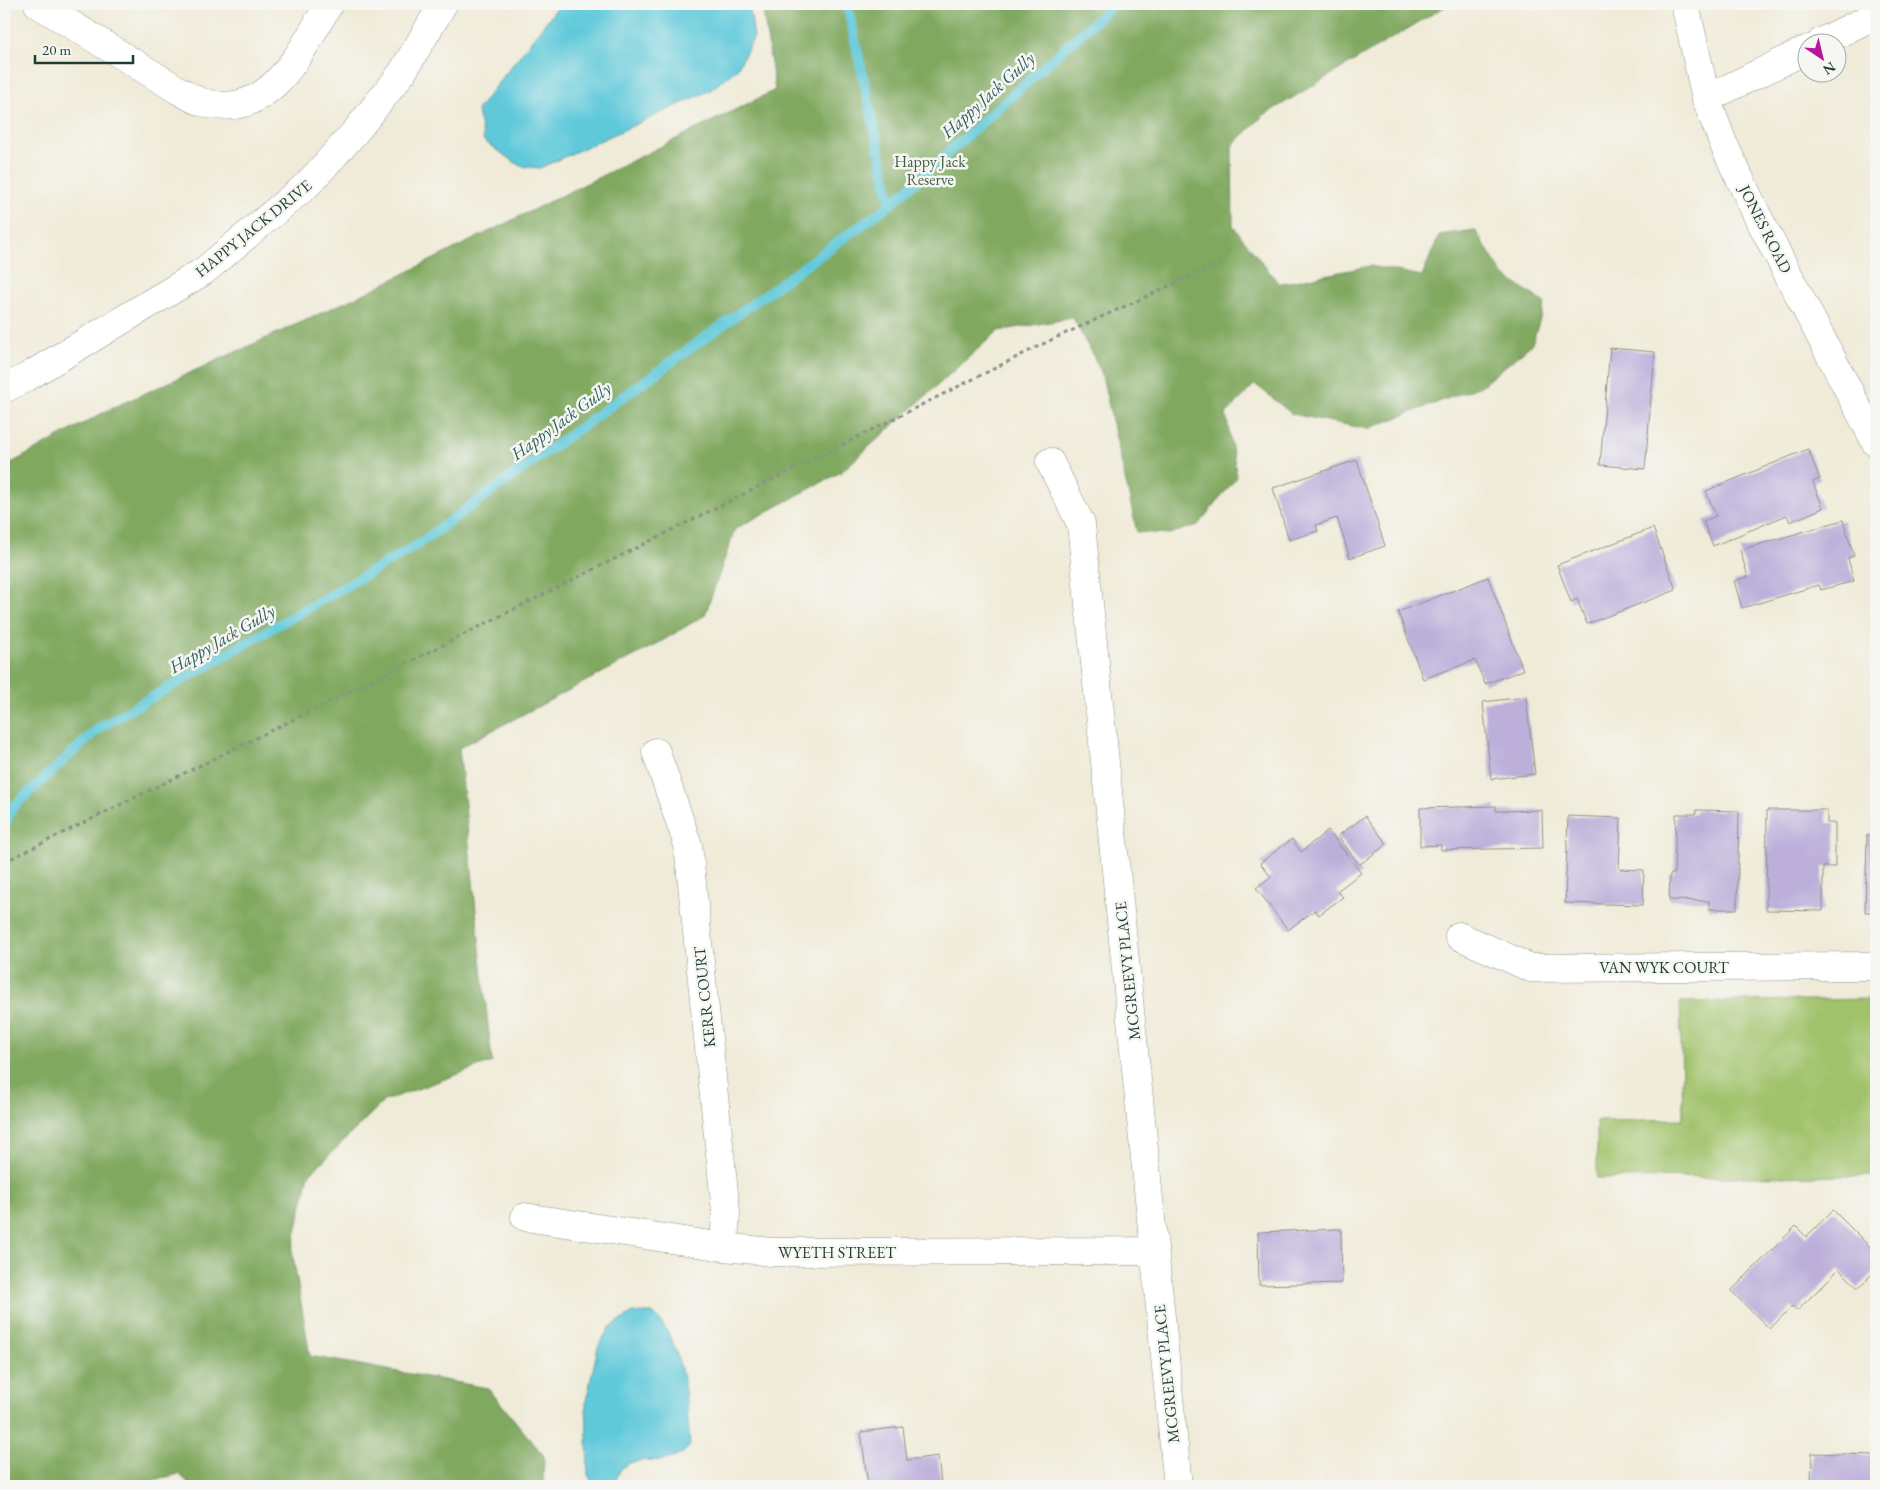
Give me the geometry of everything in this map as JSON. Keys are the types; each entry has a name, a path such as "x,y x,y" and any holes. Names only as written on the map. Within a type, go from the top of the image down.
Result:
{"street":[{"path":"38,4 178,90 201,102 227,106 250,100 270,90 290,68 329,4"},
{"name":"HAPPY JACK DRIVE","path":"4,388 27,377 204,271 308,184 356,131 402,73 443,4"},
{"name":"JONES ROAD","path":"1685,4 1706,100 1724,145 1756,213 1876,443"},
{"path":"1841,32 1876,15"},
{"path":"1706,100 1798,54"},
{"name":"MCGREEVY PLACE","path":"1050,462 1081,524 1150,1196 1152,1251 1178,1486"},
{"name":"KERR COURT","path":"656,752 688,845 726,1212 724,1247"},
{"name":"VAN WYK COURT","path":"1459,936 1531,968 1876,966"},
{"name":"WYETH STREET","path":"525,1217 724,1247 772,1252 1152,1251"}],"path":[{"path":"4,862 333,700 1051,340 1224,261"}],"green space":[{"name":"Happy Jack Reserve","path":"762,4 1449,4 1264,115 1232,146 1233,226 1279,284 1370,266 1422,276 1439,235 1475,230 1503,275 1545,303 1532,344 1481,386 1367,429 1292,414 1255,384 1226,414 1237,477 1198,525 1169,534 1137,532 1101,371 1073,318 998,331 841,472 735,529 705,615 657,644 459,748 492,1062 384,1101 309,1175 292,1250 310,1356 488,1388 544,1456 543,1486 192,1486 179,1474 129,1486 4,1486 4,467 108,410 361,295 775,90"},
{"path":"1876,999 1876,1176 1597,1178 1597,1121 1683,1119 1680,1002"}],"water":[{"path":"560,4 749,4 754,37 737,69 709,91 540,168 520,166 484,141 477,110"},
{"path":"633,1313 653,1313 664,1326 672,1342 682,1375 690,1446 682,1454 673,1458 629,1463 618,1474 614,1486 595,1486 588,1475 586,1401 598,1347 610,1327"}],"building":[{"path":"1610,348 1655,352 1645,469 1600,465"},
{"path":"1808,449 1820,479 1813,482 1823,508 1790,522 1787,515 1713,546 1703,521 1716,516 1706,491"},
{"path":"1357,460 1385,546 1350,558 1337,518 1316,525 1318,531 1289,540 1273,488"},
{"path":"1843,520 1854,556 1848,558 1854,581 1821,590 1819,585 1742,608 1734,581 1748,577 1740,550"},
{"path":"1653,528 1676,590 1587,624 1577,599 1571,602 1557,565"},
{"path":"1488,577 1523,670 1485,684 1475,660 1423,679 1398,612"},
{"path":"1526,697 1535,774 1491,779 1483,702"},
{"path":"1496,806 1496,811 1542,810 1543,848 1441,850 1441,845 1420,846 1420,808"},
{"path":"1696,810 1739,811 1737,909 1709,909 1709,901 1669,900 1670,874 1674,874 1676,814 1696,814"},
{"path":"1767,810 1827,810 1827,823 1835,823 1835,867 1823,867 1823,911 1766,910"},
{"path":"1365,816 1387,844 1359,865 1338,836"},
{"path":"1568,816 1621,818 1619,869 1644,870 1643,905 1565,903"},
{"path":"1328,830 1361,873 1337,891 1343,897 1319,915 1315,910 1288,930 1256,888 1271,877 1260,863 1292,839 1301,852"},
{"path":"1867,835 1876,835 1876,912 1865,912"},
{"path":"1833,1210 1876,1253 1876,1270 1858,1288 1839,1269 1797,1311 1792,1306 1770,1329 1731,1291 1796,1226 1806,1237"},
{"path":"1341,1229 1342,1283 1259,1285 1258,1232"},
{"path":"903,1427 907,1460 938,1456 941,1484 868,1486 861,1432"},
{"path":"1812,1453 1876,1455 1876,1486 1811,1483"}],"waterway":[{"path":"847,4 891,204"},
{"name":"Happy Jack Gully","path":"4,826 12,808 100,727 414,547 891,204 1114,4"}]}
